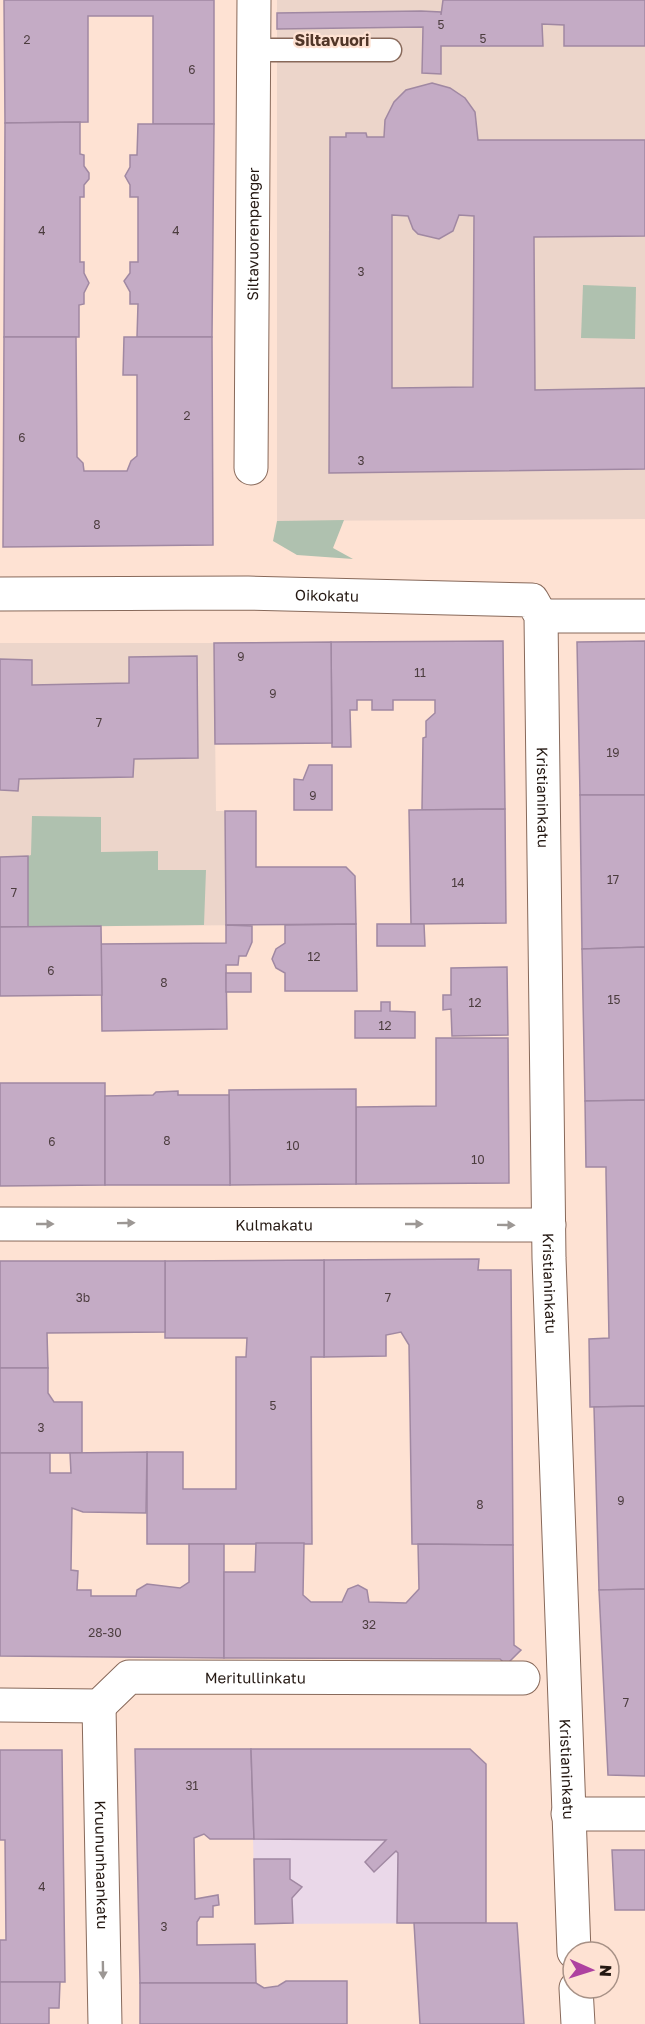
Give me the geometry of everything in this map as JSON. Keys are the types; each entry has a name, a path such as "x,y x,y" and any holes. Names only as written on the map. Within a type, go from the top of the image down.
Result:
{"street":[{"name":"Siltavuorenpenger","path":"251,468 254,0"},
{"name":"Oikokatu","path":"0,594 248,593 532,600 541,616"},
{"path":"541,616 645,616"},
{"name":"Kristianinkatu","path":"541,616 549,1225 573,1940"},
{"name":"Kulmakatu","path":"0,1224 549,1225"},
{"name":"Meritullinkatu","path":"99,1706 129,1677 523,1678"},
{"path":"0,1705 99,1706"},
{"name":"Kruununhaankatu","path":"99,1706 105,2024"},
{"path":"568,1814 645,1814"},
{"path":"577,2000 578,2024"}],"lane":[{"path":"254,50 390,50"}],"shaded area":[{"path":"277,0 645,0 645,519 277,521"},
{"path":"0,643 214,643 216,811 256,811 256,925 0,927"},
{"path":"251,1749 470,1749 486,1764 486,1923 255,1924"}],"green space":[{"path":"583,285 636,287 635,339 581,338"},
{"path":"344,520 333,548 353,559 297,555 273,541 277,521"},
{"path":"32,816 101,817 101,852 158,851 158,870 206,870 204,925 28,927 28,856 31,855"}],"building":[{"path":"4,0 214,0 214,124 153,124 153,16 88,16 88,122 5,123"},
{"path":"443,0 645,0 645,46 564,46 564,25 542,24 543,46 441,46 441,74 422,73 423,27 277,29 277,13 421,11 441,12 441,15"},
{"path":"432,83 450,88 465,98 475,112 478,140 645,140 645,236 534,237 534,242 535,390 645,388 645,469 329,473 330,137 346,137 346,133 366,133 367,137 384,137 385,120 394,102 406,90","holes":["392,215 408,216 413,229 418,234 439,239 453,231 459,215 474,216 473,387 392,388"]},
{"path":"80,122 80,154 84,155 84,166 89,173 89,179 84,185 84,197 80,197 80,262 84,262 84,273 89,283 84,293 84,304 79,305 79,337 4,337 5,123"},
{"path":"138,124 214,124 212,337 137,337 138,304 130,304 130,292 124,281 130,273 130,262 138,262 138,197 130,197 130,185 125,176 130,167 130,155 137,155"},
{"path":"4,337 76,337 77,457 83,463 84,471 127,471 131,461 137,456 137,375 123,375 124,337 212,337 213,545 3,547"},
{"path":"503,641 505,809 422,810 423,738 426,737 426,721 435,713 435,700 393,700 393,710 372,710 372,700 357,700 357,710 350,710 351,747 332,747 331,642"},
{"path":"645,641 645,795 580,795 577,642"},
{"path":"331,642 332,743 215,744 214,643"},
{"path":"197,656 198,758 134,759 133,777 19,779 18,791 0,790 0,659 32,660 32,685 129,683 129,657"},
{"path":"309,765 332,765 332,810 294,810 294,779 303,780"},
{"path":"580,795 645,795 645,947 582,949"},
{"path":"505,809 506,923 411,924 409,810"},
{"path":"225,811 256,811 256,867 346,867 355,876 356,924 226,925"},
{"path":"28,856 28,927 0,927 0,857"},
{"path":"356,924 357,991 285,991 285,973 276,968 272,959 276,949 285,943 285,925"},
{"path":"377,924 424,924 425,946 377,946"},
{"path":"226,925 252,926 252,942 246,956 239,956 238,965 226,965 227,1029 102,1031 101,944 226,943"},
{"path":"101,926 102,995 0,996 0,927"},
{"path":"645,947 645,1100 585,1101 582,949"},
{"path":"507,967 508,1035 452,1036 451,1009 443,1010 443,995 451,995 451,968"},
{"path":"226,973 251,973 251,992 226,992"},
{"path":"381,1002 390,1002 390,1011 415,1012 415,1038 355,1038 355,1011 381,1011"},
{"path":"436,1038 508,1038 509,1183 356,1184 356,1107 436,1106"},
{"path":"0,1083 105,1083 105,1185 0,1186"},
{"path":"356,1089 356,1184 230,1185 229,1090"},
{"path":"178,1091 178,1095 229,1095 230,1185 105,1185 105,1096 153,1095 156,1092"},
{"path":"645,1100 645,1406 590,1407 589,1339 609,1338 606,1167 586,1167 585,1101"},
{"path":"479,1259 478,1270 511,1270 513,1545 412,1544 409,1345 401,1332 386,1335 386,1356 324,1357 324,1260"},
{"path":"324,1260 324,1357 311,1357 312,1544 147,1544 147,1452 183,1452 183,1489 236,1489 236,1357 246,1357 247,1338 165,1338 165,1261"},
{"path":"0,1261 165,1261 165,1332 47,1333 48,1368 0,1368"},
{"path":"0,1368 48,1368 48,1393 54,1402 82,1402 82,1453 0,1453"},
{"path":"645,1406 645,1589 599,1590 594,1407"},
{"path":"147,1452 146,1513 83,1512 72,1508 71,1570 78,1571 77,1590 91,1590 91,1596 136,1596 137,1590 147,1584 180,1588 189,1582 189,1544 224,1544 224,1658 0,1656 0,1453 50,1453 50,1473 71,1473 70,1453"},
{"path":"256,1543 304,1543 303,1595 311,1602 342,1602 348,1589 358,1585 367,1590 369,1602 406,1603 419,1589 418,1544 513,1545 514,1645 521,1650 506,1665 500,1659 224,1658 224,1572 255,1572"},
{"path":"645,1589 645,1776 608,1775 599,1590"},
{"path":"135,1749 251,1749 254,1839 210,1839 204,1834 194,1838 195,1899 218,1895 219,1905 213,1906 213,1917 200,1917 197,1922 197,1945 255,1944 256,1983 140,1983"},
{"path":"251,1749 470,1749 486,1764 486,1923 397,1923 398,1853 396,1851 374,1872 365,1862 386,1840 254,1839"},
{"path":"0,1750 62,1750 65,1982 0,1982 0,1940 6,1940 5,1840 0,1840"},
{"path":"612,1850 645,1850 645,1910 615,1910"},
{"path":"254,1859 290,1859 290,1879 302,1887 292,1898 293,1923 255,1924"},
{"path":"414,1923 517,1923 524,2024 420,2024"},
{"path":"286,1981 347,1981 347,2024 140,2024 140,1983 256,1983 264,1988 278,1986"},
{"path":"0,1982 60,1982 59,2008 49,2008 49,2024 0,2024"}],"district":[{"name":"Siltavuori","path":"332,40"}]}
